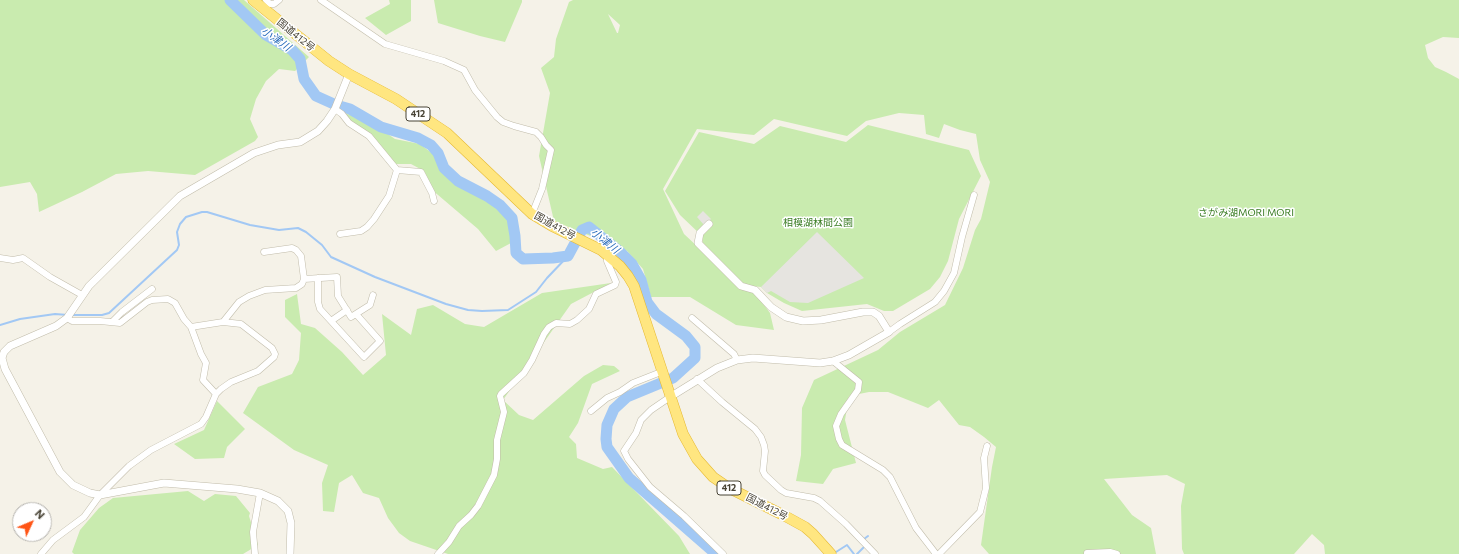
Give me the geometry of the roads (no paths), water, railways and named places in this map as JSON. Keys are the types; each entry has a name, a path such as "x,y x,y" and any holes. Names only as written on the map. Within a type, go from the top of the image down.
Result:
{"highway":[{"name":"国道412号","path":"252,0 314,51 349,74 396,99 447,134 532,214 607,254 620,266 634,286 683,434 697,459 713,476 729,488 805,527 831,554"}],"street":[{"path":"266,0 270,4 274,4 279,0"},
{"path":"321,0 385,44 444,61 464,70 475,90 497,117 508,124 536,132 541,136 551,150 542,189 532,214"},
{"path":"290,554 291,523 288,511 278,501 260,493 237,489 164,483 100,495 81,490 66,479 60,472 5,369 1,355 14,344 56,326 67,318 89,286 180,196 254,153 278,145 300,142 318,131 327,121 335,108 349,74"},
{"path":"335,108 349,123 369,136 397,170 421,172 432,193 434,202"},
{"path":"340,234 361,231 367,227 389,196 397,170"},
{"path":"723,554 684,516 650,487 628,459 624,451 636,433 641,420 651,410 670,397 717,368 737,360 753,358 820,363 833,361 849,355 889,332 935,302 944,291 954,273 974,195"},
{"path":"709,224 700,233 698,243 741,286 755,290 771,306 786,317 803,321 821,320 863,312 872,312 879,316 889,332"},
{"path":"223,322 240,302 249,296 265,290 296,288 302,284 304,279 301,256 296,250 292,248 264,252"},
{"path":"438,554 449,542 459,526 478,506 494,475 498,458 497,440 504,412 500,396 501,394 524,373 544,334 549,328 556,323 567,324 577,320 588,309 596,294 615,285 616,282 606,261 607,254"},
{"path":"0,258 13,260 23,258 50,277 82,296"},
{"path":"304,279 337,277 338,296 351,317 370,305 373,295"},
{"path":"318,278 318,302 320,309 364,357 380,341 356,314"},
{"path":"112,322 122,312 152,289"},
{"path":"67,318 72,321 87,320 122,323 145,303 168,299 175,303 184,319 191,327 206,363 203,380 216,394"},
{"path":"331,321 347,310"},
{"path":"692,318 734,354 737,360"},
{"path":"41,554 53,540 84,517 100,495 116,477 142,456 201,424 206,417 216,394 228,383 258,371 274,357 275,354 272,348 240,324 223,322 191,327"},
{"path":"833,361 859,382 858,390 841,414 836,426 842,445 883,470 890,477 916,528 936,554"},
{"path":"591,411 607,398 620,392 632,383 662,374"},
{"path":"697,379 755,429 761,437 765,451 763,471 765,475 786,493 814,498 820,501 846,524 875,554"},
{"path":"939,554 980,512 986,488 984,458 987,446"},
{"path":"255,554 253,532 260,493"},
{"path":"1086,553 1110,552 1117,554"}],"waterway":[{"name":"小津川","path":"230,0 266,35 292,50 300,59 304,79 316,96 336,105 350,109 381,127 418,138 431,145 438,153 444,168 458,181 487,196 500,205 512,218 516,253 523,259 568,256 582,230 589,227 619,251 632,264 641,280 647,302 656,314 686,336 695,347 695,358 673,378 627,397 614,409 607,425 607,447 629,478 716,554"},
{"path":"72,315 102,315 109,313 177,250 179,245 177,232 180,224 186,217 202,212 207,212 250,225 279,230 298,228 306,232 322,245 331,257 375,277 446,304 468,310 508,310 536,292 568,256"},
{"path":"0,325 20,319 55,314 68,315"},
{"path":"864,539 868,536"},
{"path":"836,552 847,545 854,554"},
{"path":"857,554 864,547"}],"park label":[{"name":"さがみ湖MORI MORI","path":"1246,213"},
{"name":"相模湖林間公園","path":"818,223"}]}
